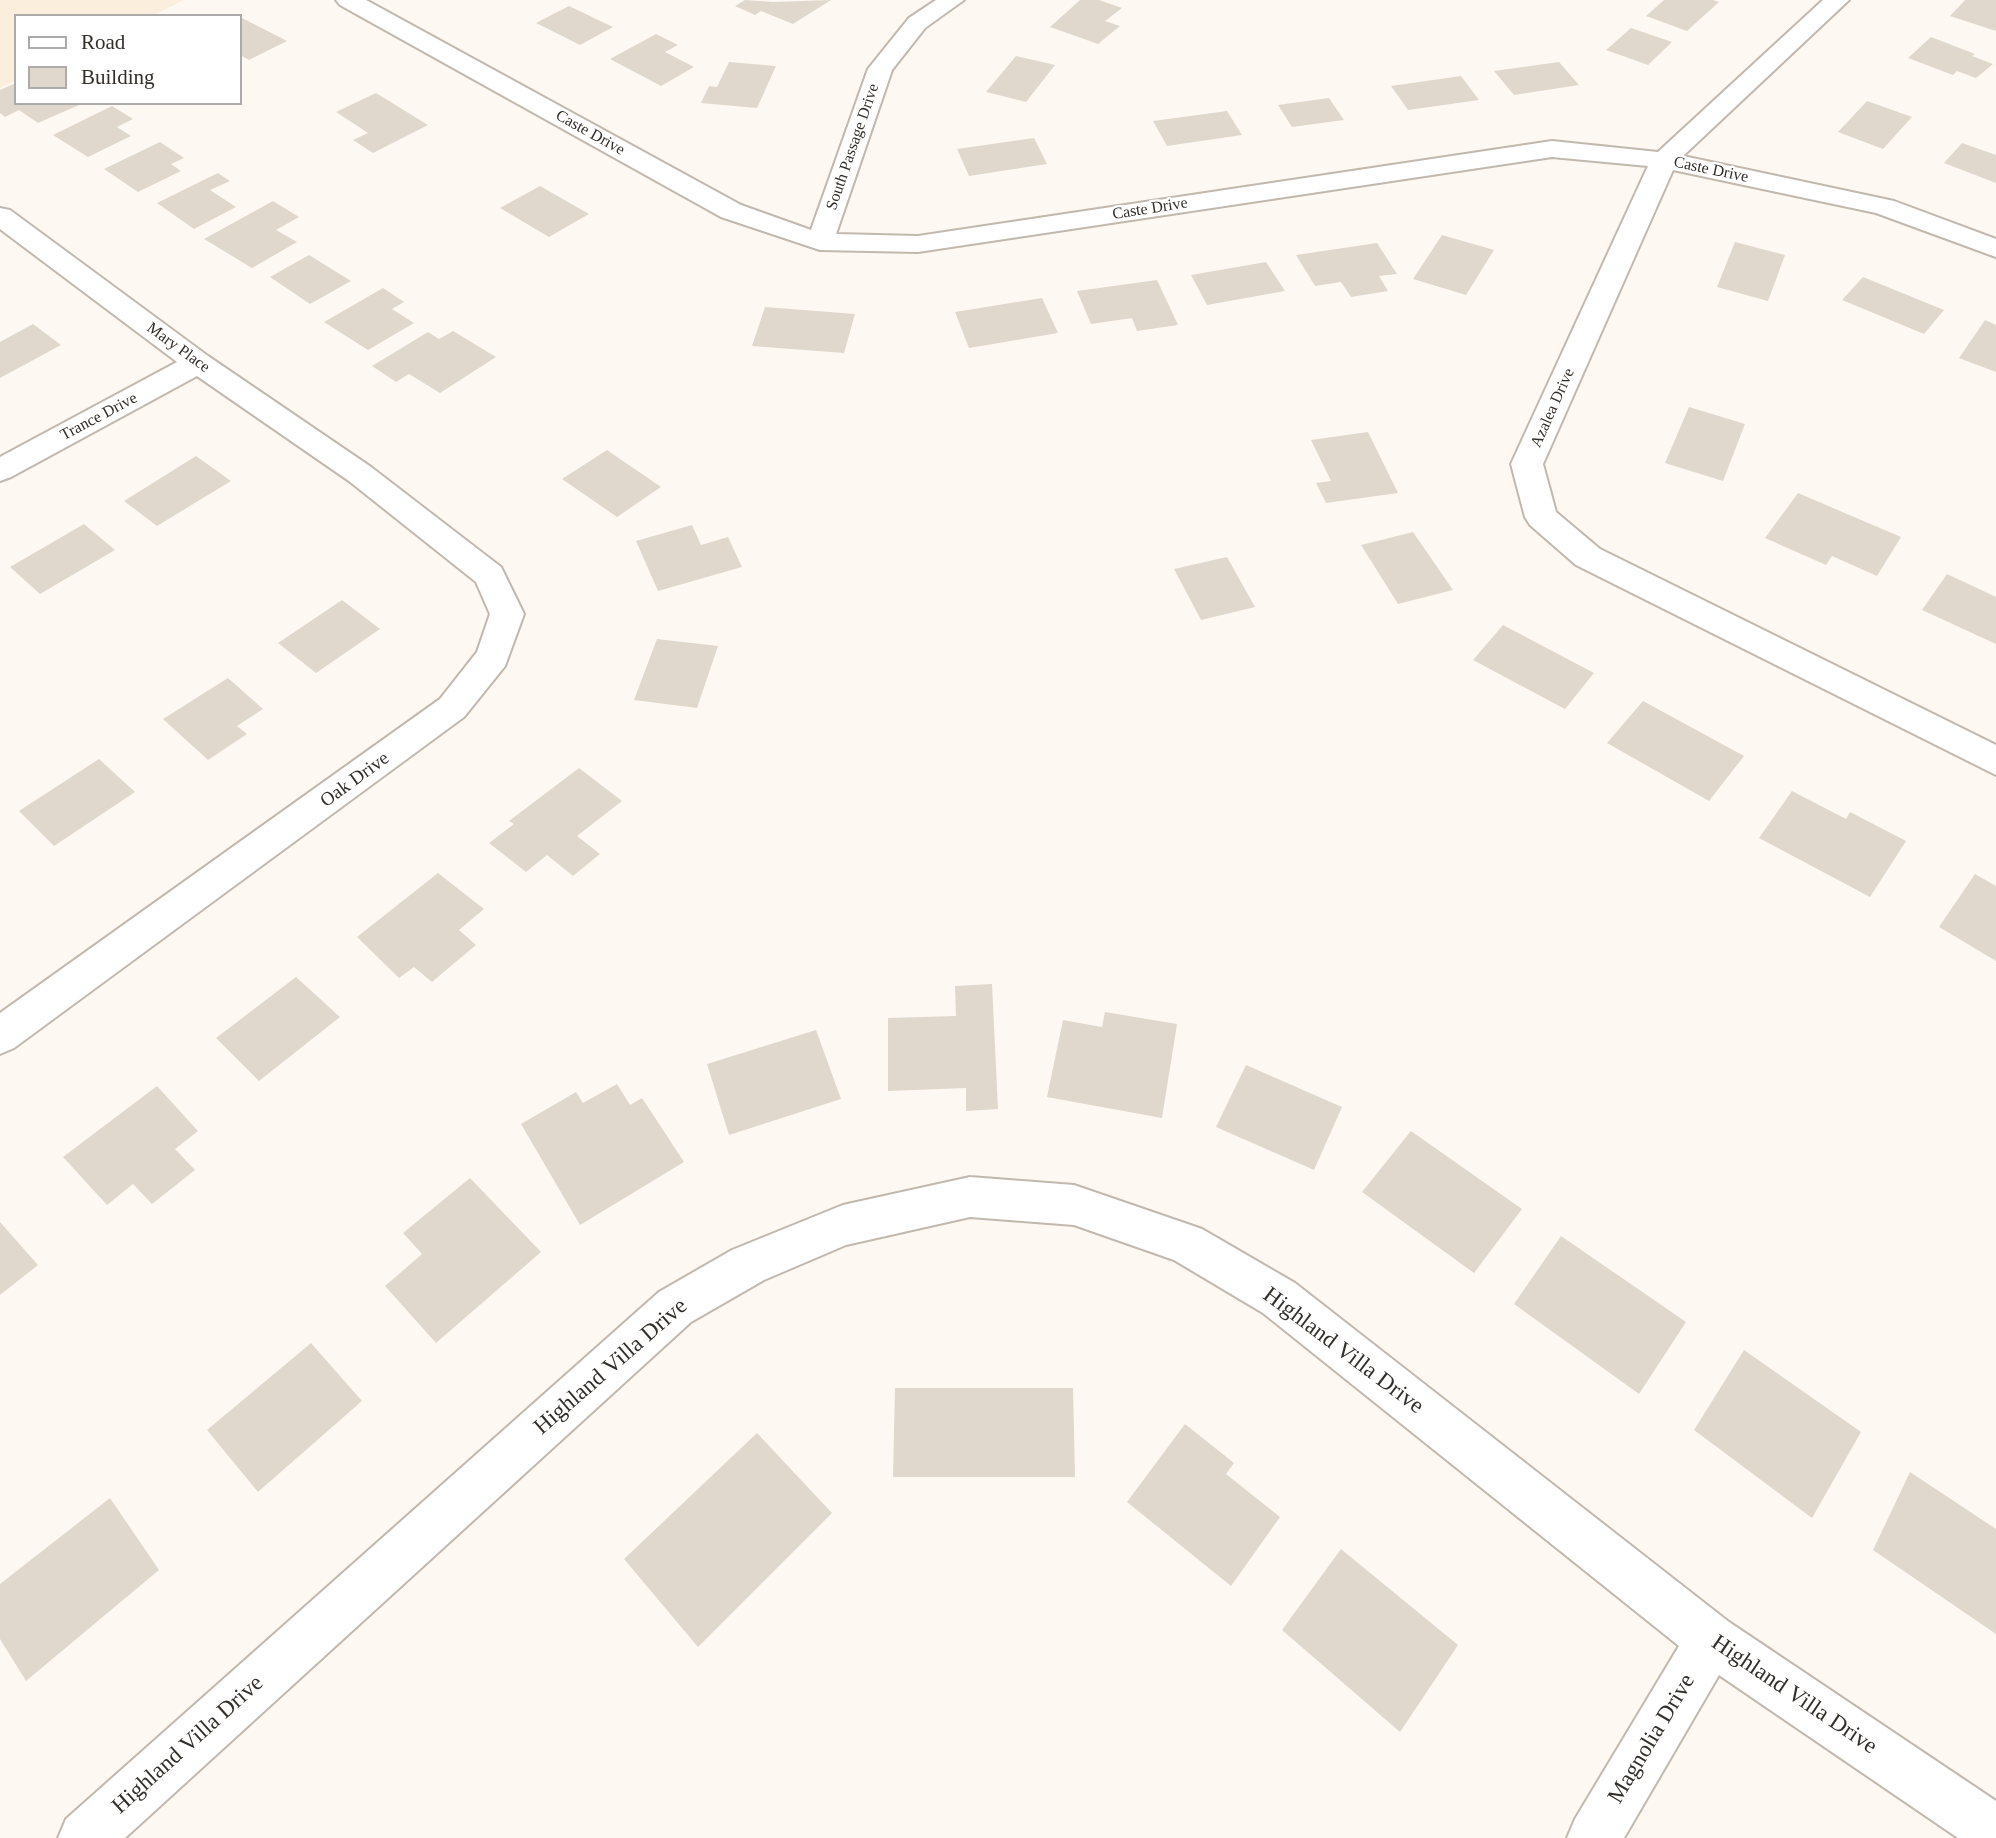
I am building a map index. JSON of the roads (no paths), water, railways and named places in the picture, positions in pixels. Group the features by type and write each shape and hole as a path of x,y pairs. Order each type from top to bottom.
{"street":[{"name":"Caste Drive","path":"348,0 731,211 820,242 918,244 1552,149 1664,160 1884,207 1996,249"},
{"name":"South Passage Drive","path":"820,242 880,69 917,23 952,0"},
{"name":"Azalea Drive","path":"1837,0 1664,160 1527,464 1541,517 1588,557 1996,761"},
{"name":"Mary Place","path":"0,216 198,363 360,474"},
{"name":"Trance Drive","path":"0,470 198,363"},
{"name":"Oak Drive","path":"0,1036 452,708 493,657 507,614 489,575 360,474"},
{"name":"Highland Villa Drive","path":"85,1838 676,1307 748,1265 843,1225 970,1197 1074,1205 1186,1244 1279,1298 1711,1640 1996,1832"},
{"name":"Magnolia Drive","path":"1594,1838 1711,1640"}]}
